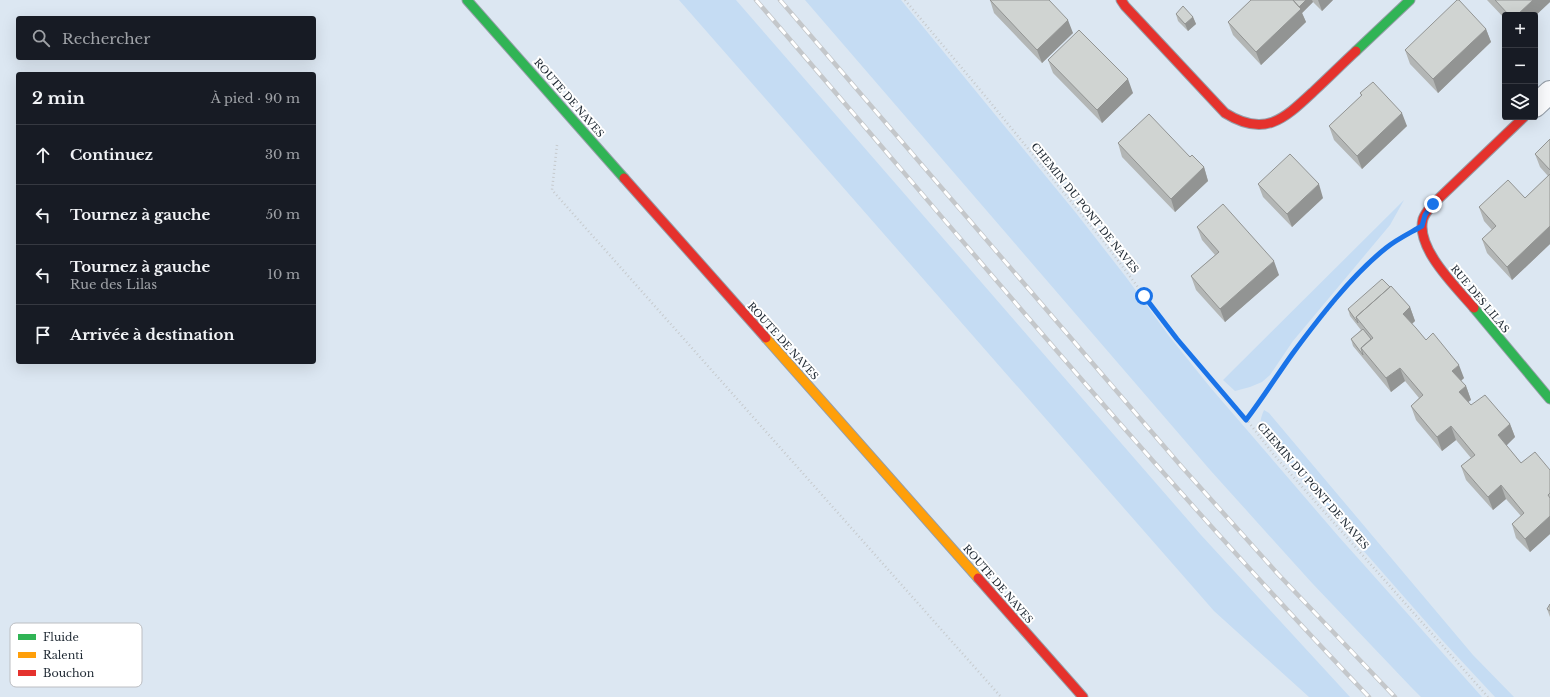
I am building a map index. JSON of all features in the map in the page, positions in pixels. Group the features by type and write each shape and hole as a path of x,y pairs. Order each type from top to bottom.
{"main road":[{"name":"ROUTE DE NAVES","path":"467,0 1083,697"},
{"path":"1121,0 1225,113 1237,121 1249,125 1277,122 1290,114 1410,0"},
{"path":"1422,226 1425,215 1433,204 1521,120"},
{"name":"RUE DES LILAS","path":"1422,226 1424,239 1429,251 1438,265 1550,399"}],"street":[{"path":"1538,103 1550,92"}],"path":[{"name":"CHEMIN DU PONT DE NAVES","path":"904,0 986,97 1104,242 1177,339 1285,467 1488,697"},
{"path":"562,107 552,190 1001,697"},
{"path":"1246,420 1263,399 1293,352 1354,278 1387,247 1422,226"}],"shaded area":[{"path":"679,0 736,0 1201,535 1350,697 1309,697 1214,611"},
{"path":"805,0 901,0 1076,213 1126,277 1169,336 1210,387 1339,537 1482,697 1421,697 1411,687 1312,583 1211,471"},
{"path":"1404,200 1390,225 1293,341 1270,375 1262,382 1235,391 1223,380"},
{"path":"1264,410 1269,413 1473,655 1514,697 1495,697 1442,640 1263,436 1260,422"}],"building":[{"path":"990,0 1049,0 1068,20 1037,50"},
{"path":"1251,0 1293,0 1301,9 1256,52 1228,22"},
{"path":"1293,0 1306,0 1299,7"},
{"path":"1457,0 1459,0 1486,29 1433,79 1405,50"},
{"path":"1495,0 1533,0 1520,12 1506,12"},
{"path":"1183,6 1193,17 1185,24 1176,14"},
{"path":"1079,30 1128,79 1097,110 1048,60"},
{"path":"1373,82 1402,113 1357,156 1329,126 1362,95 1360,93"},
{"path":"1149,114 1190,157 1192,155 1204,167 1171,199 1118,143"},
{"path":"1550,139 1550,170 1535,154"},
{"path":"1290,154 1319,184 1287,214 1258,184"},
{"path":"1550,174 1550,226 1507,267 1482,239 1496,226 1479,207 1508,180 1525,198"},
{"path":"1223,204 1274,261 1220,309 1191,276 1219,252 1197,227"},
{"path":"1382,279 1390,287 1356,317 1358,323 1348,309"},
{"path":"1391,286 1410,307 1403,314 1426,340 1433,333 1459,365 1452,371 1466,386 1459,392 1471,405 1485,395 1510,424 1498,435 1521,463 1535,452 1550,470 1550,493 1548,495 1550,498 1550,516 1525,539 1512,524 1524,513 1501,485 1488,497 1461,466 1475,455 1451,426 1437,437 1411,406 1423,395 1400,368 1386,378 1361,348 1373,338 1356,317"},
{"path":"1363,329 1371,339 1361,348 1363,355 1351,339"},
{"path":"1550,604 1550,611 1547,609"}],"railway":[{"path":"756,0 1134,440 1211,526 1369,697"},
{"path":"780,0 1181,466 1277,573 1395,697"}],"traffic: fast":[{"path":"467,0 624,178"},
{"path":"1356,51 1410,0"},
{"path":"1474,308 1550,399"}],"traffic: slow":[{"path":"766,338 978,578"}],"traffic: jam":[{"path":"1121,0 1225,113 1239,120 1252,124 1273,122 1293,110 1356,51"},
{"path":"1474,308 1448,279 1431,255 1425,242 1422,230 1423,219 1433,204 1521,120"},
{"path":"624,178 766,338"},
{"path":"978,578 1083,697"}],"route":[{"path":"1144,296 1177,339 1246,420 1263,399 1293,352 1339,295 1354,278 1387,247 1422,226 1425,215 1433,204"}]}
